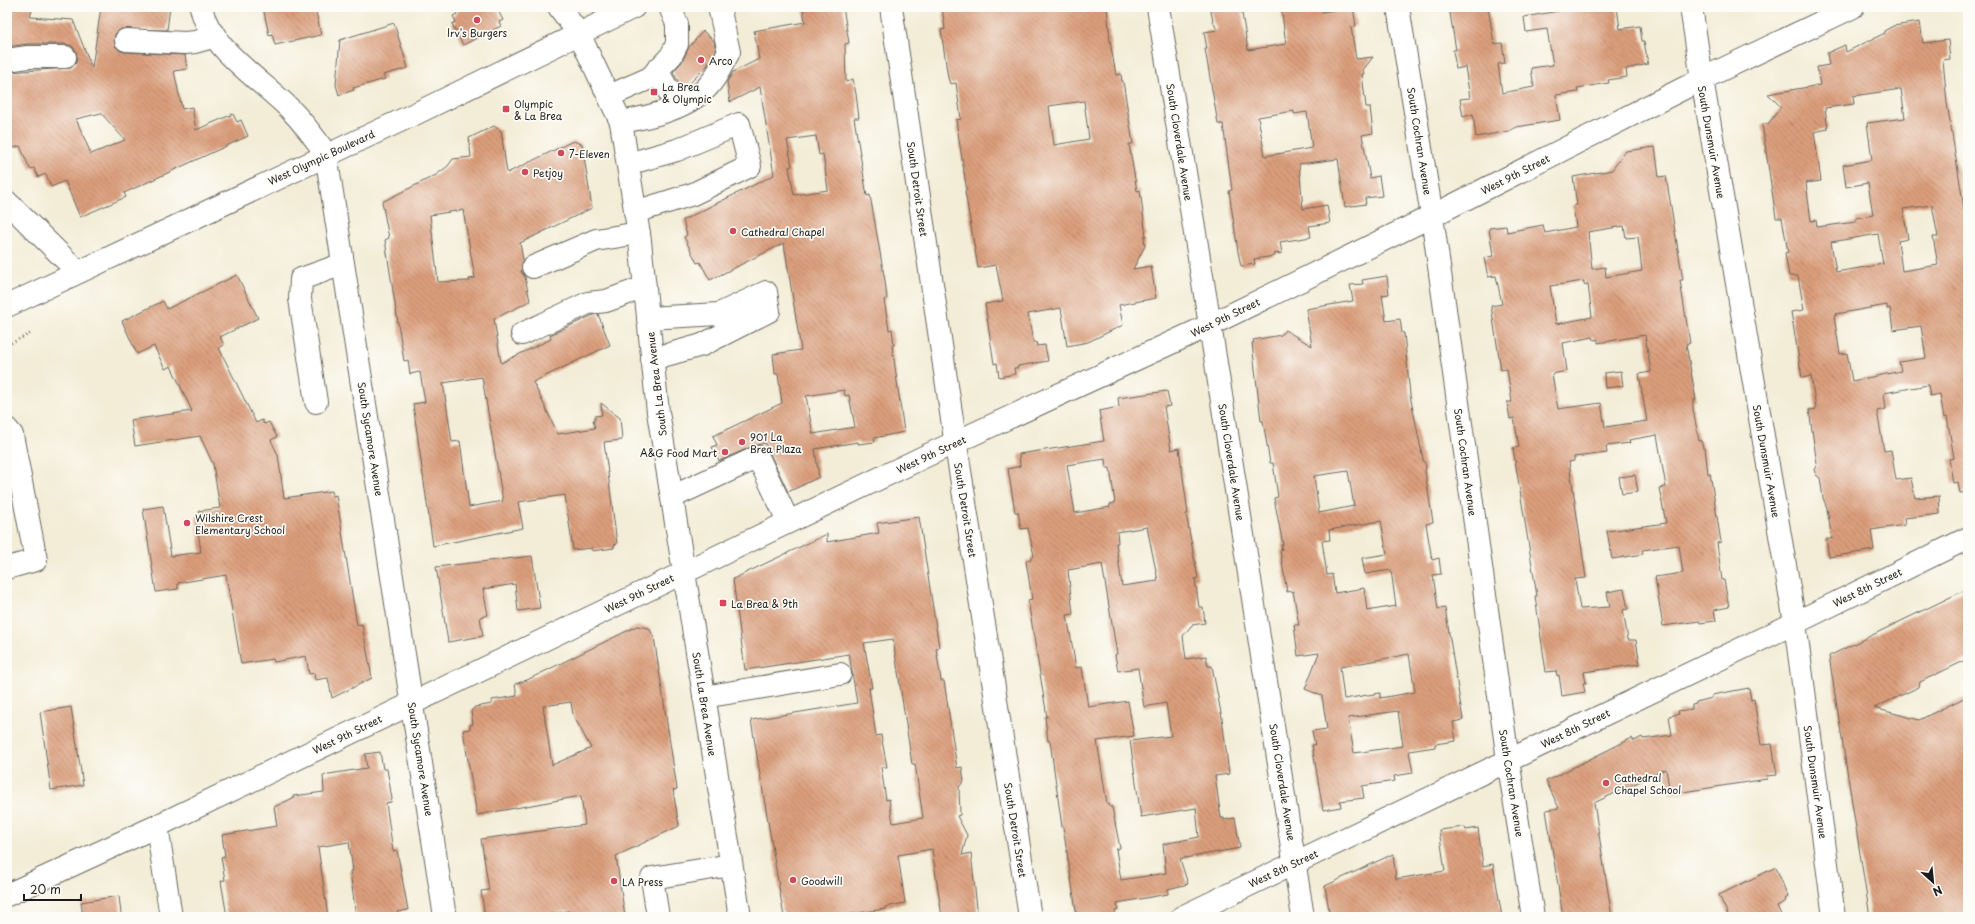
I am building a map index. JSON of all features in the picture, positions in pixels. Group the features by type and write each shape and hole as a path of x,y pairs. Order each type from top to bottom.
{"street":[{"name":"South Sycamore Avenue","path":"201,7 203,16 224,48 253,77 289,107 309,130 326,154 445,917"},
{"name":"South La Brea Avenue","path":"559,7 579,34 621,122 639,233 658,412 740,917"},
{"name":"West Olympic Boulevard","path":"7,306 326,154 420,111 634,7"},
{"path":"609,96 650,78 671,56 677,44 677,24 670,7"},
{"path":"621,122 638,119 677,106 691,100 710,85 729,52 719,7"},
{"name":"South Detroit Street","path":"891,7 955,442 1030,917"},
{"name":"South Cloverdale Avenue","path":"1158,7 1210,325 1303,917"},
{"name":"South Cochran Avenue","path":"1398,7 1432,216 1508,760 1533,917"},
{"name":"South Dunsmuir Avenue","path":"1691,7 1795,623 1834,917"},
{"name":"West 9th Street","path":"7,895 157,826 955,442 1210,325 1432,216 1702,79 1853,7"},
{"path":"126,40 185,43 196,42 216,36"},
{"path":"7,60 28,56 65,57"},
{"path":"657,70 677,106"},
{"path":"628,164 677,150 739,124 750,166 693,194 635,212"},
{"path":"7,202 78,272"},
{"path":"533,267 596,240 639,233"},
{"path":"316,402 300,299 301,279 343,264"},
{"path":"522,334 588,303 606,301 645,287"},
{"path":"648,318 725,323 702,345 652,359"},
{"path":"7,429 12,435 36,560 7,568"},
{"path":"672,497 758,457 788,522"},
{"name":"West 8th Street","path":"1182,917 1795,623 1968,538"},
{"path":"704,697 840,674"},
{"path":"157,826 171,917"},
{"path":"658,917 652,878 731,865"}],"path":[{"path":"11,343 32,333"}],"building":[{"path":"7,7 33,7 30,17 73,20 92,68 101,7 170,7 167,30 121,29 115,34 115,46 120,51 125,52 185,55 187,69 174,71 182,109 192,107 196,130 233,114 237,122 241,120 248,136 124,193 126,197 80,217 65,181 51,187 46,174 38,177 34,168 30,169 20,146 7,150 7,72 71,68 76,63 76,51 72,46 65,44 28,44 7,47","holes":["101,113 125,140 91,154 76,119"]},
{"path":"263,7 315,7 321,35 275,45 272,34 269,35"},
{"path":"466,7 496,7 503,20 499,22 501,26 463,45 452,24 456,22 453,16 457,14 456,12"},
{"path":"803,7 843,7 849,43 845,44 846,82 853,79 856,94 859,118 854,118 867,196 870,195 885,281 887,299 884,300 889,330 892,329 894,345 892,345 904,432 874,438 875,442 858,444 858,442 815,449 819,477 788,492 765,443 753,446 719,461 712,447 717,445 713,436 782,403 778,374 775,374 773,354 801,350 784,243 710,280 700,262 697,263 684,237 687,235 683,220 774,175 760,87 730,102 727,82 733,72 759,59 754,31 805,22","holes":["816,136 819,155 823,154 828,190 794,195 789,167 792,166 787,140","844,390 845,396 849,395 855,427 813,434 806,396"]},
{"path":"942,7 1107,7 1110,41 1116,75 1121,74 1123,81 1133,144 1129,144 1137,191 1140,190 1146,236 1144,236 1145,246 1133,269 1151,266 1156,298 1119,305 1123,325 1088,342 1067,346 1061,308 1028,314 1033,342 1036,342 1037,346 1045,345 1048,361 1018,366 1018,368 1014,368 1015,374 999,377 997,363 994,364 985,304 1003,301 996,265 978,268 965,191 966,185 956,120 961,119 956,83 950,84 948,78 941,30 945,29","holes":["1084,101 1089,139 1054,145 1049,106"]},
{"path":"1210,7 1241,7 1248,50 1286,44 1281,7 1301,7 1302,11 1321,8 1322,12 1353,7 1356,26 1351,27 1356,59 1373,57 1363,70 1364,74 1362,74 1366,107 1370,107 1373,133 1362,135 1370,178 1379,176 1382,196 1365,198 1366,204 1345,207 1338,159 1299,164 1303,209 1327,205 1330,223 1309,226 1311,237 1280,242 1282,253 1274,254 1275,256 1254,259 1255,264 1241,266 1238,252 1229,191 1232,190 1223,124 1218,124 1205,49 1207,49 1204,32 1217,30 1213,21","holes":["1294,111 1294,114 1307,112 1312,148 1265,156 1258,117"]},
{"path":"1449,7 1488,7 1494,44 1502,43 1505,63 1498,64 1502,93 1534,87 1531,68 1553,65 1547,29 1526,32 1524,17 1582,7 1617,7 1620,29 1640,26 1648,64 1626,69 1627,77 1608,80 1609,83 1577,88 1578,92 1556,95 1560,120 1516,127 1509,131 1476,137 1473,114 1463,117 1460,99 1470,98 1465,67 1456,69 1453,50 1456,50"},
{"path":"1920,22 1923,43 1948,40 1950,59 1943,60 1947,103 1968,233 1968,492 1960,493 1958,482 1953,483 1949,459 1954,458 1947,417 1944,418 1940,394 1930,396 1928,385 1884,393 1886,409 1877,411 1884,451 1891,450 1896,480 1911,478 1915,498 1939,496 1940,514 1904,518 1905,525 1871,530 1874,550 1829,557 1826,539 1832,539 1827,508 1823,498 1820,478 1816,475 1814,470 1817,464 1809,410 1816,409 1811,376 1802,378 1791,312 1804,310 1798,276 1789,276 1785,253 1788,252 1782,218 1776,218 1762,124 1768,124 1781,107 1768,94 1820,85 1817,67 1829,65 1827,53 1845,45 1846,52 1885,33 1884,31 1893,26","holes":["1901,89 1905,118 1867,123 1872,160 1843,165 1846,187 1868,183 1873,215 1856,218 1856,222 1817,227 1816,220 1811,221 1806,183 1821,181 1814,132 1828,129 1825,108 1854,104 1853,96","1932,205 1938,237 1933,237 1938,265 1902,271 1898,241 1908,239 1903,209","1878,234 1883,264 1836,272 1831,242","1887,305 1887,309 1890,308 1893,330 1921,326 1926,358 1899,362 1901,371 1852,381 1847,353 1840,354 1834,316 1837,315 1836,314"]},
{"path":"394,23 408,68 383,75 385,79 353,88 354,90 339,95 336,85 340,40"},
{"path":"703,31 714,41 716,50 707,66 683,90 673,72 682,62 689,47"},
{"path":"494,126 501,131 507,173 573,141 582,144 592,208 520,243 523,260 521,272 525,277 530,301 494,319 501,363 551,339 550,335 598,314 610,345 533,382 558,434 595,428 593,420 595,420 595,416 602,415 601,403 620,418 622,440 604,442 617,544 614,545 614,548 592,551 592,548 573,550 565,495 518,502 523,528 433,546 413,404 425,402 420,372 410,374 408,360 404,361 385,240 389,238 382,202 436,175 448,166 453,159 471,157 469,138","holes":["463,210 475,278 469,279 470,281 438,282 430,215","482,377 503,501 469,507 460,441 452,442 443,383"]},
{"path":"1655,147 1659,177 1666,176 1683,280 1680,280 1690,343 1686,344 1696,400 1693,400 1693,409 1699,441 1701,440 1703,448 1705,448 1708,474 1710,473 1721,542 1717,543 1722,580 1724,580 1729,607 1714,610 1716,621 1700,623 1699,621 1663,626 1655,577 1683,573 1679,545 1642,550 1643,554 1612,559 1607,531 1666,523 1659,488 1666,487 1657,435 1629,440 1630,443 1606,446 1607,453 1574,457 1574,461 1569,462 1586,578 1575,579 1580,609 1610,607 1607,592 1624,589 1628,609 1623,610 1628,640 1636,640 1640,664 1584,672 1586,683 1583,683 1585,692 1562,696 1559,675 1557,676 1556,671 1546,672 1535,596 1537,596 1513,448 1519,447 1514,418 1510,419 1507,402 1512,402 1507,369 1501,370 1491,306 1502,304 1496,276 1488,277 1484,258 1493,256 1489,228 1506,226 1507,232 1543,225 1545,233 1576,227 1573,206 1577,205 1573,177 1612,170 1626,151","holes":["1624,226 1626,238 1638,237 1642,271 1606,277 1605,267 1592,269 1588,232","1584,281 1584,285 1588,284 1592,317 1556,324 1550,286","1645,335 1651,372 1639,374 1647,421 1605,427 1601,403 1558,409 1552,374 1567,371 1563,343 1593,337 1594,340 1598,339 1598,343"]},
{"path":"237,275 258,318 220,337 224,345 219,348 256,423 262,420 264,424 269,422 277,437 271,440 278,455 284,498 332,491 333,496 336,495 357,625 362,624 372,678 332,698 328,678 315,680 314,673 309,674 306,656 274,662 273,659 241,664 226,575 178,583 178,589 156,592 143,509 163,506 171,556 201,552 196,517 200,516 199,511 220,508 213,464 200,436 135,446 131,420 192,411 171,366 165,369 154,346 137,354 122,321 163,301 167,309"},
{"path":"1387,276 1389,294 1382,295 1386,321 1400,319 1402,333 1404,333 1410,395 1423,459 1426,466 1425,472 1433,522 1426,524 1432,560 1439,558 1441,574 1433,575 1438,609 1445,608 1463,720 1453,722 1456,741 1435,744 1435,747 1409,751 1413,773 1394,776 1395,781 1362,786 1364,798 1340,801 1341,807 1323,810 1312,745 1315,745 1312,731 1327,729 1322,696 1305,689 1319,653 1298,656 1294,625 1299,625 1293,591 1287,592 1280,550 1282,550 1281,545 1283,545 1274,498 1278,497 1273,463 1270,463 1263,421 1261,421 1252,343 1254,343 1253,340 1281,335 1285,330 1312,346 1306,309 1353,301 1350,285 1363,284 1362,280","holes":["1348,471 1354,506 1319,513 1314,476","1381,521 1387,554 1362,558 1365,574 1391,570 1396,606 1367,611 1364,588 1335,593 1332,574 1327,575 1322,541 1330,540 1329,530","1409,654 1415,692 1380,698 1380,693 1344,699 1340,667","1398,711 1403,746 1354,753 1348,718"]},
{"path":"1621,371 1623,386 1605,388 1604,373"},
{"path":"1167,391 1170,406 1164,407 1171,450 1179,448 1188,514 1186,514 1198,578 1195,579 1199,607 1203,607 1205,623 1192,625 1183,636 1186,659 1206,656 1208,666 1212,666 1222,718 1229,774 1215,776 1221,818 1224,818 1224,820 1235,818 1240,848 1180,859 1188,884 1168,889 1168,894 1117,903 1118,910 1115,911 1116,917 1077,917 1050,741 1048,741 1045,717 1047,717 1028,600 1032,599 1026,561 1031,560 1031,557 1034,556 1028,528 1021,529 1018,512 1015,512 1008,469 1020,466 1019,454 1104,441 1099,411 1119,407 1118,398","holes":["1105,459 1106,468 1110,468 1115,503 1110,504 1110,507 1075,513 1067,465","1147,527 1158,581 1122,586 1116,543 1118,543 1117,532","1102,564 1117,654 1115,655 1118,671 1138,668 1144,707 1166,703 1171,736 1130,741 1141,817 1196,808 1199,837 1163,844 1166,873 1121,880 1116,849 1120,848 1112,807 1107,804 1097,741 1134,736 1128,701 1088,707 1082,667 1076,668 1067,615 1073,614 1068,570"]},
{"path":"1635,475 1638,492 1622,494 1619,477"},
{"path":"919,517 939,647 936,648 941,681 944,681 957,768 962,767 964,781 959,787 960,815 957,816 967,835 962,855 971,853 978,917 942,917 932,849 898,855 905,903 885,907 885,909 831,917 784,917 751,720 857,703 849,654 745,670 733,579 827,534 827,542 879,533 877,523","holes":["893,639 912,764 915,764 923,818 893,823 889,799 886,800 881,767 887,767 881,735 876,736 869,688 872,688 864,643"]},
{"path":"532,556 540,608 518,611 515,584 483,589 488,615 480,617 483,636 448,642 436,567"},
{"path":"1963,591 1964,593 1968,591 1968,659 1920,682 1919,687 1874,708 1919,720 1968,696 1968,917 1870,917 1829,656"},
{"path":"637,626 649,628 654,637 677,789 673,790 679,826 616,856 625,917 570,917 569,911 533,917 485,917 481,891 489,890 481,839 585,825 581,796 477,815 463,730 470,729 470,725 473,724 471,711 475,707 492,704 492,700 517,696 515,684 527,680","holes":["571,702 573,715 591,748 552,765 543,706"]},
{"path":"1749,688 1751,700 1754,699 1761,745 1772,744 1777,775 1766,776 1767,779 1670,794 1666,769 1594,803 1612,917 1563,917 1546,810 1559,808 1546,781 1632,738 1634,741 1642,737 1643,739 1672,735 1669,716 1679,714 1678,711 1692,709 1692,705 1696,704 1696,702 1712,698 1712,695"},
{"path":"71,707 83,785 51,790 40,712"},
{"path":"380,752 383,769 387,769 392,799 391,802 386,803 393,851 397,850 408,910 397,912 398,917 356,917 350,871 353,871 349,842 318,847 328,917 227,917 221,881 225,880 221,857 225,856 222,835 277,826 274,807 293,798 293,796 324,792 323,775 367,768 365,754"},
{"path":"1465,827 1466,830 1478,828 1483,866 1493,864 1502,917 1330,917 1325,886 1393,854 1396,879 1445,871 1439,830"},
{"path":"1776,867 1788,897 1785,899 1786,901 1777,906 1782,917 1729,917 1719,895"},
{"path":"119,896 121,914 119,917 83,917 81,902"}],"place":[{"name":"Irv's Burgers","path":"477,20"},
{"name":"Arco","path":"701,60"},
{"name":"La Brea & Olympic","path":"654,92"},
{"name":"Olympic & La Brea","path":"506,109"},
{"name":"7-Eleven","path":"561,153"},
{"name":"Petjoy","path":"525,172"},
{"name":"Cathedral Chapel","path":"733,231"},
{"name":"901 La Brea Plaza","path":"742,442"},
{"name":"A&G Food Mart","path":"725,452"},
{"name":"Wilshire Crest Elementary School","path":"187,523"},
{"name":"La Brea & 9th","path":"723,603"},
{"name":"Cathedral Chapel School","path":"1606,783"},
{"name":"Goodwill","path":"793,880"},
{"name":"LA Press","path":"614,881"}]}
